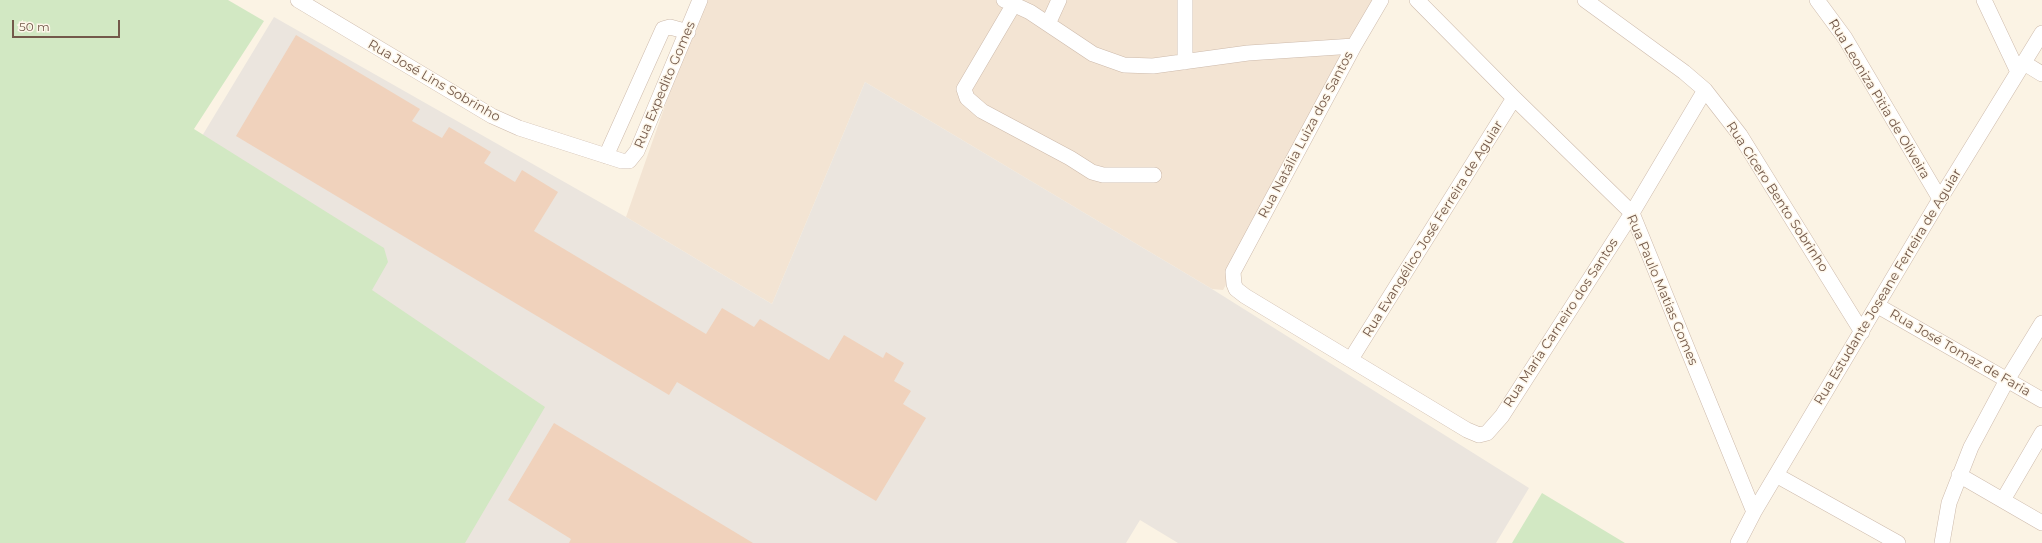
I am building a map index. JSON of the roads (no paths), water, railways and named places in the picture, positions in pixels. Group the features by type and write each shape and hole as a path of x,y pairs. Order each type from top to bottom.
{"street":[{"name":"Rua Expedito Gomes","path":"622,161 629,160 637,151 688,32 700,0"},
{"path":"1048,24 1058,0"},
{"path":"1185,0 1185,62"},
{"name":"Rua Natália Luiza dos Santos","path":"1351,360 1245,296 1234,284 1233,272 1354,46 1381,0"},
{"name":"Rua Paulo Matias Gomes","path":"1417,0 1514,98 1632,212 1754,512"},
{"name":"Rua Cícero Bento Sobrinho","path":"1585,0 1684,72 1705,90 1740,135 1862,332"},
{"name":"Rua Leoniza Pitia de Oliveira","path":"1817,0 1845,38 1940,200"},
{"path":"1984,0 2021,68 2042,74"},
{"name":"Rua José Lins Sobrinho","path":"301,1 492,116 519,128 622,161"},
{"path":"1154,175 1103,175 1092,172 1070,158 982,111 966,98 964,89 1009,2 1048,24 1093,54 1124,65 1153,66 1248,53 1354,46"},
{"path":"606,156 663,29 670,27 688,32"},
{"name":"Rua Estudante Joseane Ferreira de Aguiar","path":"1738,543 1776,475 1940,200 2042,33"},
{"name":"Rua Maria Carneiro dos Santos","path":"1351,360 1467,430 1478,435 1486,433 1502,416 1632,212 1705,90"},
{"name":"Rua Evangélico José Ferreira de Aguiar","path":"1351,360 1514,98"},
{"name":"Rua José Tomaz de Faria","path":"1878,306 2042,400"},
{"path":"1942,543 1949,503 1971,447 2007,380 2042,323"},
{"path":"2003,500 2042,433"},
{"path":"1776,475 1898,543"},
{"path":"1959,475 2042,523"}]}
